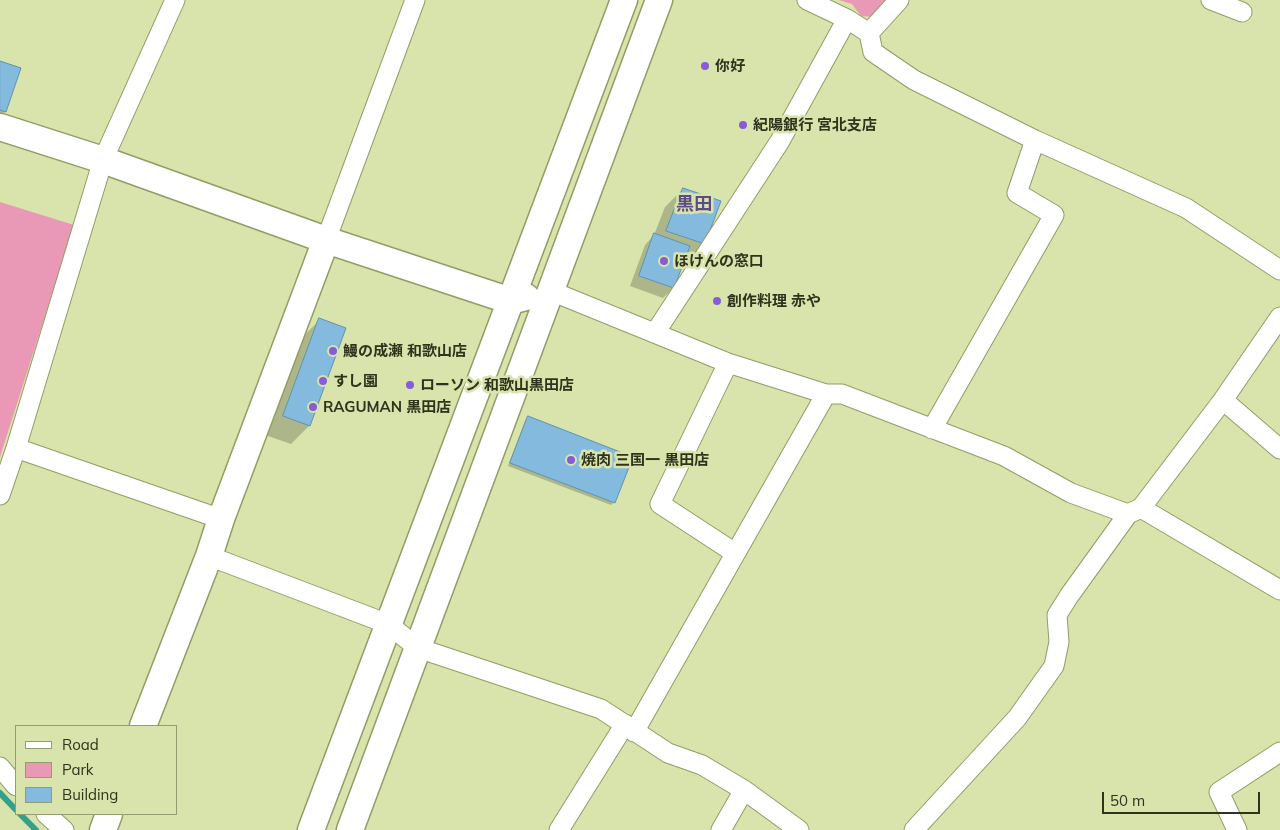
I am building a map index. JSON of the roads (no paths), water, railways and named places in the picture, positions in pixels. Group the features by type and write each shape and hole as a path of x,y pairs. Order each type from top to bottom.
{"street":[{"path":"0,496 103,160 175,0"},
{"path":"143,725 209,556 220,520 415,0"},
{"path":"310,830 624,0"},
{"path":"350,830 660,0"},
{"path":"869,33 899,0"},
{"path":"1211,0 1242,12"},
{"path":"814,1 869,33 872,52 914,80 1035,140 1186,208 1278,263"},
{"path":"655,333 780,141 847,19"},
{"path":"0,127 103,160 326,240 511,301 551,291 728,363 826,394 842,394 1004,456 1071,493 1134,511 1280,590"},
{"path":"932,429 1054,215 1017,193 1035,140"},
{"path":"914,830 1017,718 1054,666 1059,642 1057,615 1069,596 1223,400 1280,317"},
{"path":"728,363 660,504 735,553"},
{"path":"558,830 630,728 735,553 826,394"},
{"path":"1223,400 1280,449"},
{"path":"16,448 220,520"},
{"path":"209,556 388,624 418,648 601,708 668,753 702,765 744,790 798,830"},
{"path":"1237,830 1219,792 1280,752"},
{"path":"0,767 15,785"},
{"path":"721,830 744,790"},
{"path":"47,815 64,830"},
{"path":"103,830 109,815"}],"waterway":[{"path":"0,793 15,809"},
{"path":"21,815 36,830"}],"place":[{"name":"你好","path":"705,66"},
{"name":"紀陽銀行 宮北支店","path":"743,125"},
{"name":"ほけんの窓口","path":"664,261"},
{"name":"創作料理 赤や","path":"717,301"},
{"name":"鰻の成瀬 和歌山店","path":"333,351"},
{"name":"すし園","path":"323,381"},
{"name":"ローソン 和歌山黒田店","path":"410,385"},
{"name":"RAGUMAN 黒田店","path":"313,407"},
{"name":"焼肉 三国一 黒田店","path":"571,460"}],"district":[{"name":"黒田","path":"694,205"}]}
